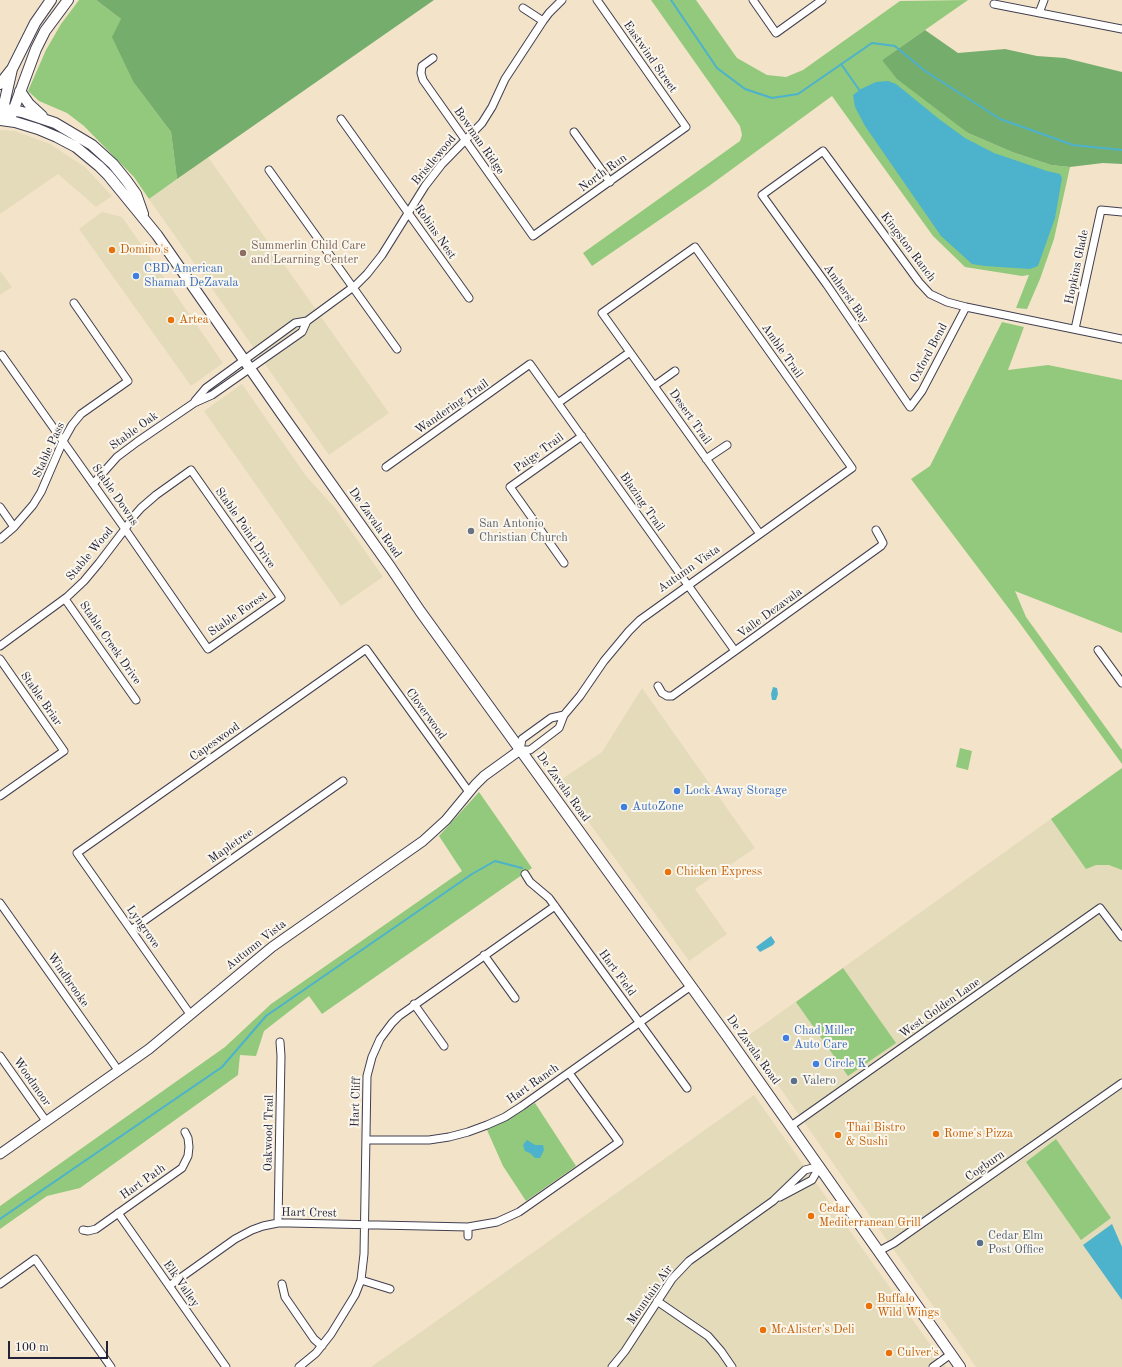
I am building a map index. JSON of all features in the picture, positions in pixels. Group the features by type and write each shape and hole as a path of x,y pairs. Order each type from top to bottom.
{"main road":[{"path":"0,84 12,69 35,23 51,0"},
{"path":"4,121 14,110 28,68 45,31 68,0"},
{"path":"4,121 2,108 12,69"},
{"path":"20,91 29,104 46,120"},
{"name":"De Zavala Road","path":"2,108 55,122 92,145 120,172 136,194 146,221"},
{"name":"De Zavala Road","path":"4,121 27,125 50,134 76,147 108,175 146,221 420,611 820,1166 960,1367"}],"street":[{"name":"Bristlewood","path":"244,360 295,323 307,321 353,287 375,265 425,186 442,164 476,130 488,115 505,80 543,21 562,0"},
{"name":"Eastwind Street","path":"597,0 686,127"},
{"path":"753,0 776,33 822,0"},
{"path":"1039,13 1044,0"},
{"path":"994,4 1122,29"},
{"path":"523,8 543,21"},
{"name":"Bowman Ridge","path":"433,58 422,66 421,73 423,80 533,236"},
{"name":"Robins Nest","path":"341,119 469,298"},
{"name":"North Run","path":"533,236 686,127"},
{"path":"574,132 610,182"},
{"name":"Amherst Bay","path":"823,151 762,195 827,285 910,407"},
{"name":"Kingston Ranch","path":"823,151 919,282 930,294 946,302 966,307 1122,338"},
{"path":"269,170 397,349"},
{"name":"Hopkins Glade","path":"1075,329 1100,210 1122,212"},
{"name":"Desert Trail","path":"695,247 602,313 760,534"},
{"name":"Amble Trail","path":"695,247 852,468"},
{"name":"Stable Pass","path":"0,539 14,527 29,510 41,492 62,441 72,425 81,414 128,381 74,303"},
{"name":"Oxford Bend","path":"910,407 922,391 966,307"},
{"name":"Bristlewood","path":"250,369 302,332 307,321"},
{"path":"558,403 630,352"},
{"name":"Stable Downs","path":"2,355 208,649"},
{"name":"Stable Oak","path":"194,403 206,388 244,360"},
{"name":"Blazing Trail","path":"530,364 735,651"},
{"name":"Wandering Trail","path":"386,467 530,364"},
{"name":"Stable Oak","path":"93,484 117,457 137,442 194,403 212,395 250,369"},
{"path":"654,386 675,371"},
{"name":"Paige Trail","path":"564,563 510,487 582,436"},
{"path":"706,460 727,445"},
{"name":"Autumn Vista","path":"0,1154 149,1049 272,947 435,831 469,792 489,772 520,750 530,750 559,728 564,716 604,661 629,630 652,611 852,468"},
{"name":"Stable Wood","path":"0,646 65,599 84,581 134,516 148,501 191,470"},
{"name":"Stable Point Drive","path":"191,470 280,598"},
{"path":"0,507 14,527"},
{"name":"Valle Dezavala","path":"658,686 662,693 667,696 672,696 735,651 881,546 883,543 876,530"},
{"name":"Stable Forest","path":"208,649 280,598"},
{"name":"Stable Creek Drive","path":"65,599 136,700"},
{"name":"Cloverwood","path":"366,649 469,792"},
{"name":"Capeswood","path":"77,852 366,649"},
{"path":"1098,650 1122,683"},
{"name":"Stable Briar","path":"0,659 64,751 0,796"},
{"name":"Autumn Vista","path":"520,750 522,739 551,718 564,716"},
{"name":"Mapletree","path":"131,930 343,781"},
{"name":"Lyngrove","path":"77,852 190,1014"},
{"name":"Hart Field","path":"525,874 530,882 544,893 555,906 687,1088"},
{"name":"Windbrooke","path":"0,903 118,1070"},
{"name":"Hart Cliff","path":"299,1367 310,1359 322,1346 348,1308 361,1280 363,1270 365,1225 366,1086 368,1071 375,1048 386,1030 399,1016 414,1004 555,906"},
{"name":"West Golden Lane","path":"791,1126 1100,908 1122,937"},
{"path":"484,955 515,998"},
{"name":"Hart Ranch","path":"366,1140 429,1140 449,1137 468,1132 505,1117 691,986"},
{"path":"414,1004 444,1046"},
{"name":"Oakwood Trail","path":"278,1223 280,1042"},
{"name":"Woodmoor","path":"0,1056 46,1121"},
{"name":"Hart Crest","path":"169,1286 235,1239 252,1230 278,1223 468,1227 497,1222 519,1212 619,1142 569,1073"},
{"name":"Cogburn","path":"879,1251 894,1243 1122,1083"},
{"name":"Hart Path","path":"83,1230 96,1229 182,1168 188,1156 189,1147 188,1138 184,1132"},
{"name":"Mountain Air","path":"773,1201 805,1170 820,1166"},
{"name":"Mountain Air","path":"612,1367 625,1351 672,1279 688,1261 773,1201 812,1180 820,1166"},
{"name":"Elk Valley","path":"118,1213 226,1367"},
{"path":"468,1227 468,1236"},
{"path":"0,1284 35,1259 111,1367"},
{"path":"361,1280 390,1289"},
{"path":"282,1284 285,1297 314,1339 322,1346"},
{"path":"657,1301 708,1336 715,1343 732,1367"},
{"path":"933,1367 951,1354"}],"shaded area":[{"path":"0,130 15,131 50,144 85,167 112,196 96,207 58,174 0,214"},
{"path":"208,157 389,413 329,455 149,199"},
{"path":"102,212 122,217 223,363 191,386 79,229"},
{"path":"0,271 12,287 0,295"},
{"path":"242,384 306,476 335,508 383,577 341,606 204,411"},
{"path":"642,688 755,848 695,889 727,934 689,961 559,781 602,752"},
{"path":"1122,768 1122,1367 976,1367 745,1038"},
{"path":"754,1095 946,1367 371,1367 462,1303"}],"green space":[{"path":"79,0 96,0 121,19 134,83 171,132 177,179 149,199 134,177 84,126 67,113 39,101 28,91 46,50 61,24"},
{"path":"96,0 434,0 177,179 171,132 134,83 112,37 121,19"},
{"path":"651,0 696,0 737,58 767,75 786,77 803,70 900,1 968,0 882,60 968,133 1012,152 1051,165 1070,167 1054,239 1040,279 1027,309 1016,308 1029,275 1022,276 965,267 933,236 832,96 709,186 592,266 583,253 740,141 742,135 740,126"},
{"path":"925,30 958,53 1005,49 1037,56 1065,58 1122,72 1122,164 1103,163 1070,167 1051,165 1012,152 968,133 897,79 882,60"},
{"path":"1002,322 1024,327 1008,370 1048,365 1122,380 1122,633 1015,591 1026,617 1122,750 1122,764 1019,622 911,479 930,466"},
{"path":"960,748 972,751 968,770 956,767"},
{"path":"1122,768 1122,870 1109,865 1096,865 1086,869 1051,819"},
{"path":"479,792 532,868 322,1014 309,996 264,1031 256,1056 240,1055 238,1075 80,1188 47,1196 0,1229 0,1206 225,1047 271,1004 462,871 439,836"},
{"path":"843,968 896,1043 848,1076 796,1002"},
{"path":"535,1103 576,1166 526,1201 503,1166 487,1130"},
{"path":"1056,1139 1111,1218 1081,1240 1026,1162"}],"water":[{"path":"888,81 896,84 965,138 994,153 1060,174 1062,178 1055,218 1038,266 1030,269 972,264 941,236 865,126 855,107 853,95 861,89 876,82"},
{"path":"773,687 777,688 778,694 776,700 772,700 771,694"},
{"path":"771,936 775,942 773,945 760,952 756,947"},
{"path":"527,1140 535,1145 543,1145 544,1150 540,1158 535,1158 530,1153 525,1151 523,1145"},
{"path":"1112,1224 1122,1247 1122,1300 1083,1245"}],"waterway":[{"path":"671,0 717,68 745,89 772,98 798,94 872,43 895,46 925,71 1000,119 1073,145 1122,150"},
{"path":"841,64 860,91"},
{"path":"0,1219 222,1067 266,1016 472,874 495,861 522,868"}],"place":[{"name":"Domino's","path":"112,250"},
{"name":"Summerlin Child Care and Learning Center","path":"243,253"},
{"name":"CBD American Shaman DeZavala","path":"136,276"},
{"name":"Artea","path":"171,320"},
{"name":"San Antonio Christian Church","path":"471,531"},
{"name":"Lock Away Storage","path":"677,791"},
{"name":"AutoZone","path":"624,807"},
{"name":"Chicken Express","path":"668,872"},
{"name":"Chad Miller Auto Care","path":"786,1038"},
{"name":"Circle K","path":"816,1064"},
{"name":"Valero","path":"794,1081"},
{"name":"Rome's Pizza","path":"936,1134"},
{"name":"Thai Bistro & Sushi","path":"838,1135"},
{"name":"Cedar Mediterranean Grill","path":"811,1216"},
{"name":"Cedar Elm Post Office","path":"980,1243"},
{"name":"Buffalo Wild Wings","path":"869,1306"},
{"name":"McAlister's Deli","path":"763,1330"},
{"name":"Culver's","path":"889,1353"}]}
